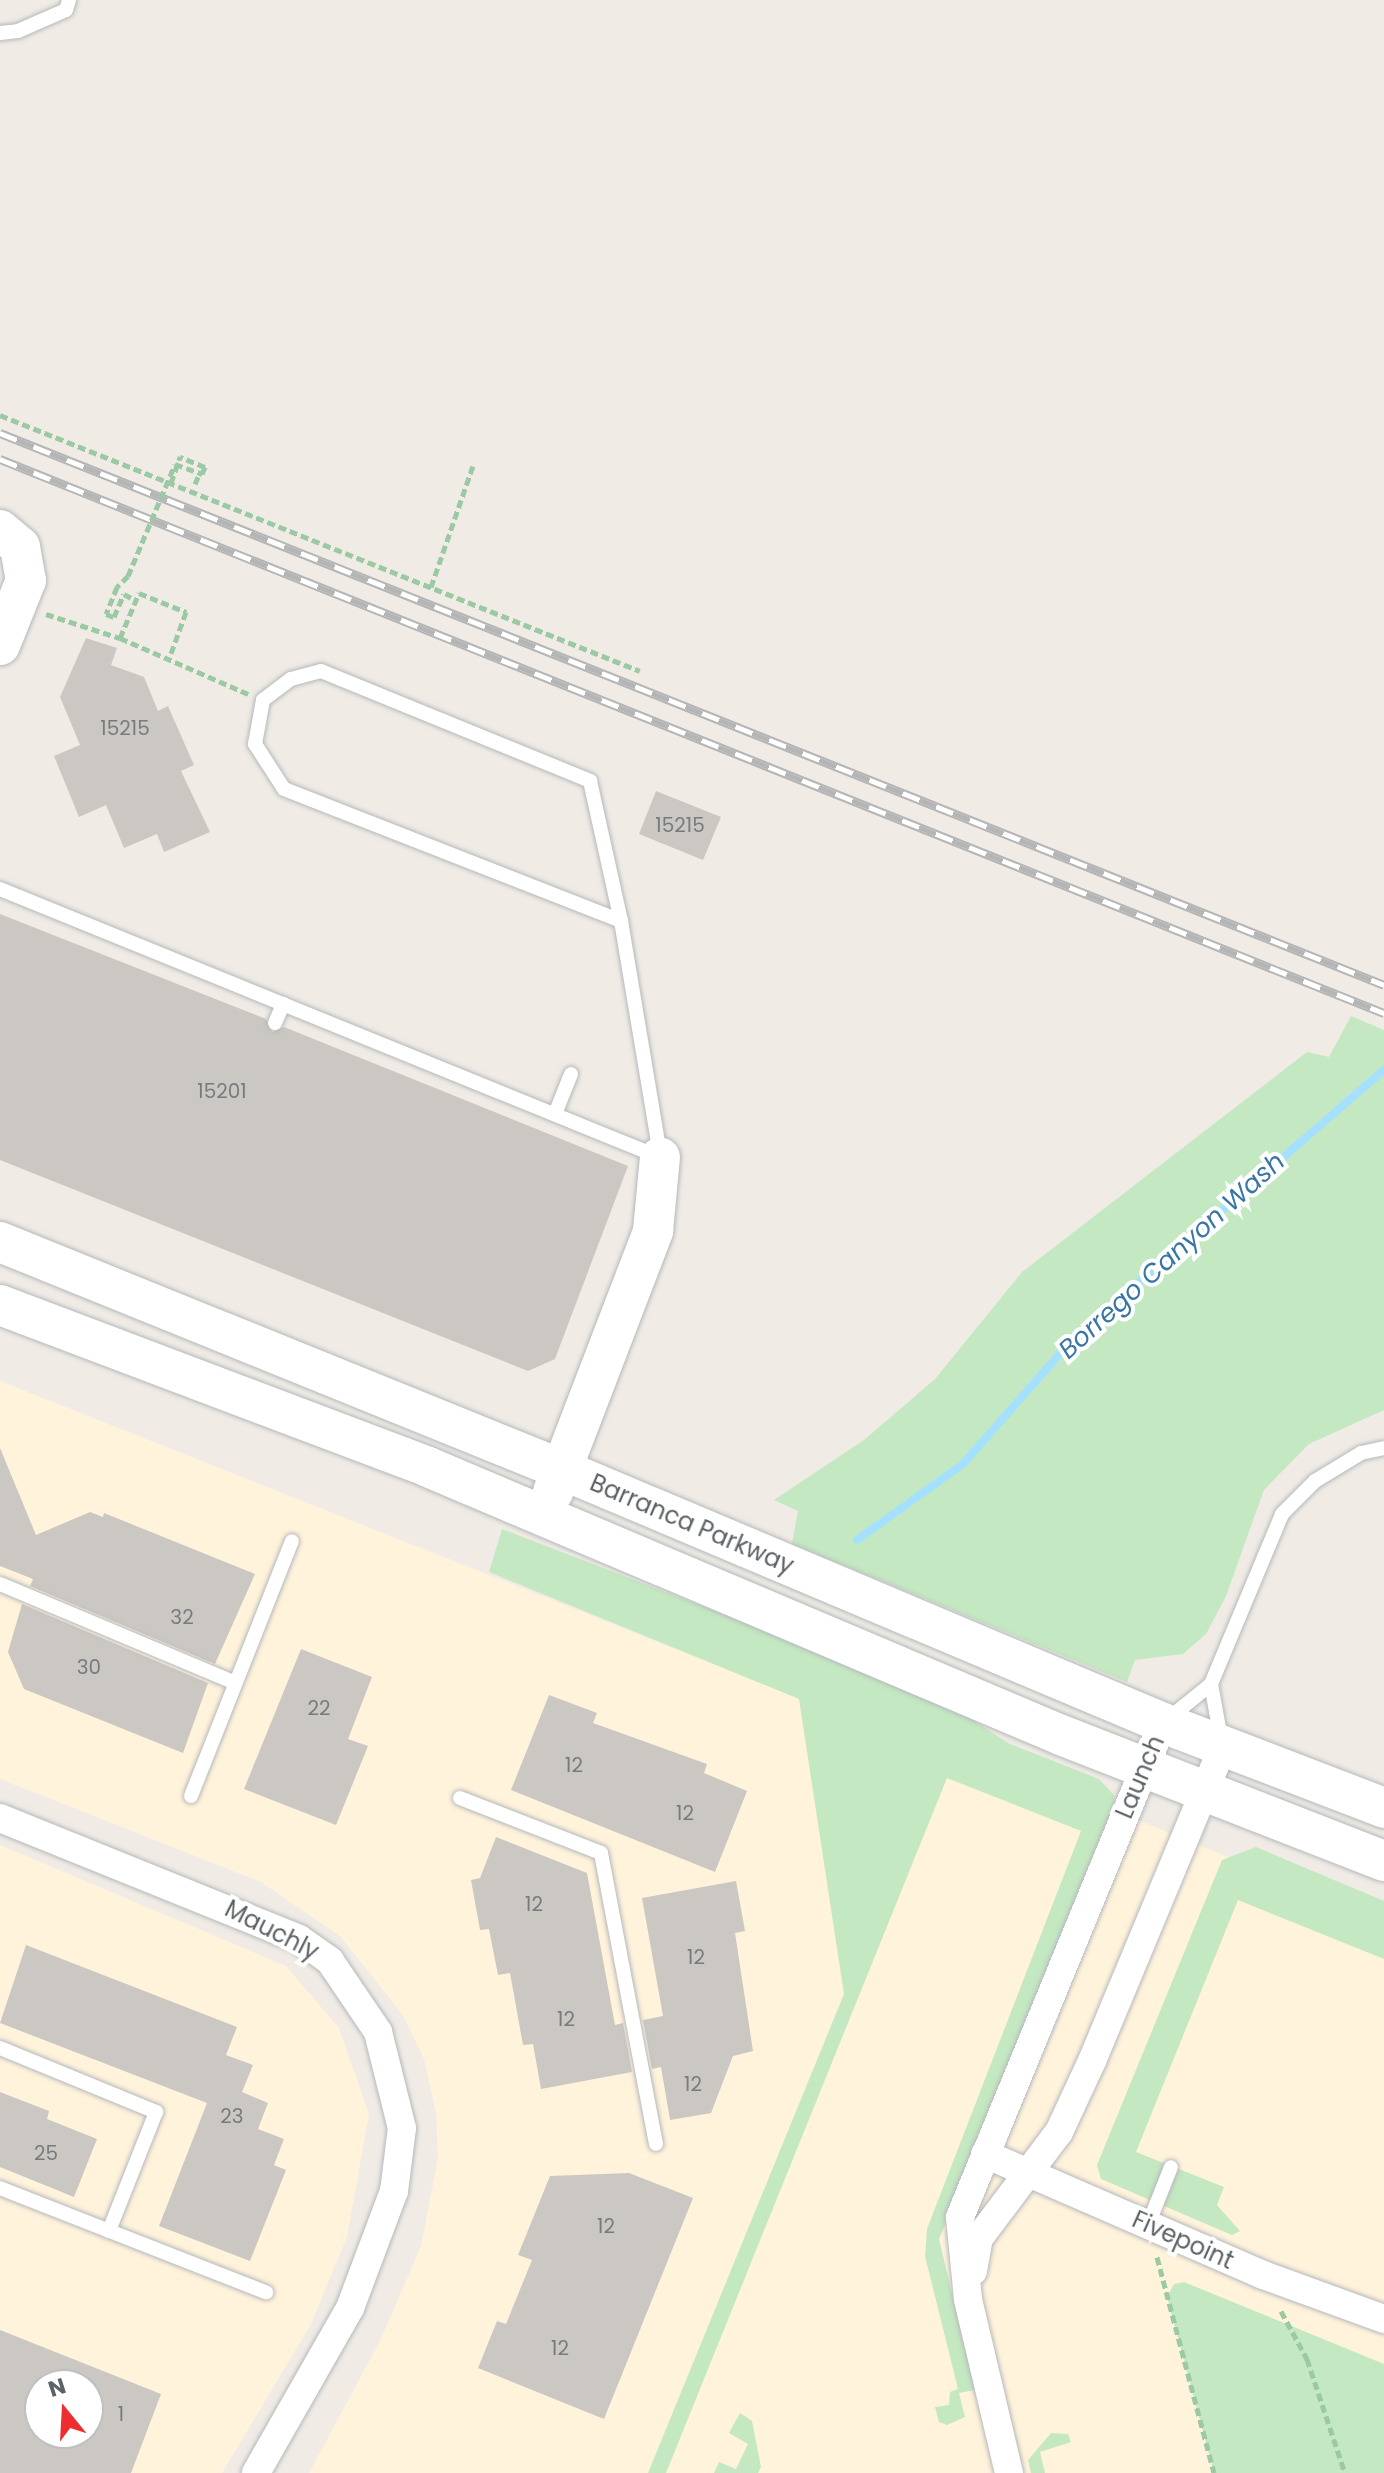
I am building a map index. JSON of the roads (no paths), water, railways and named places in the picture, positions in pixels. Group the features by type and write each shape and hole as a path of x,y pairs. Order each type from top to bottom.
{"main road":[{"path":"0,530 20,547 26,580 0,645"},
{"path":"544,1514 653,1231 660,1157"},
{"name":"Barranca Parkway","path":"0,1242 563,1470 1163,1723 1384,1808"},
{"name":"Barranca Parkway","path":"0,1305 544,1514 1143,1767 1384,1861"}],"street":[{"name":"Launch","path":"1009,2473 968,2299 960,2217 1163,1723"},
{"name":"Launch","path":"968,2299 979,2238 1059,2132 1092,2061 1202,1790 1223,1746"},
{"name":"Mauchly","path":"0,1818 299,1939 330,1961 378,2032 402,2128 390,2206 350,2308 256,2473"},
{"name":"Fivepoint","path":"985,2154 1263,2275 1384,2319"}],"lane":[{"path":"0,33 18,31 66,10 69,0"},
{"path":"621,921 284,789 255,744 263,700 291,679 321,671 590,781 621,921 660,1157"},
{"path":"0,889 660,1157"},
{"path":"275,1023 283,1004"},
{"path":"555,1114 571,1074"},
{"path":"1223,1746 1211,1684 1282,1514 1315,1481 1361,1453 1384,1448"},
{"path":"191,1796 292,1541"},
{"path":"0,1584 235,1683"},
{"name":"Launch","path":"1163,1723 1211,1684"},
{"path":"460,1798 601,1853 656,2144"},
{"path":"0,2048 156,2112 109,2231"},
{"path":"1148,2225 1171,2167"},
{"path":"0,2188 266,2292"}],"waterway":[{"name":"Borrego Canyon Wash","path":"857,1540 963,1464 1071,1341 1384,1070"}],"railway":[{"path":"0,433 1384,985"},
{"path":"0,459 1384,1013"}]}
